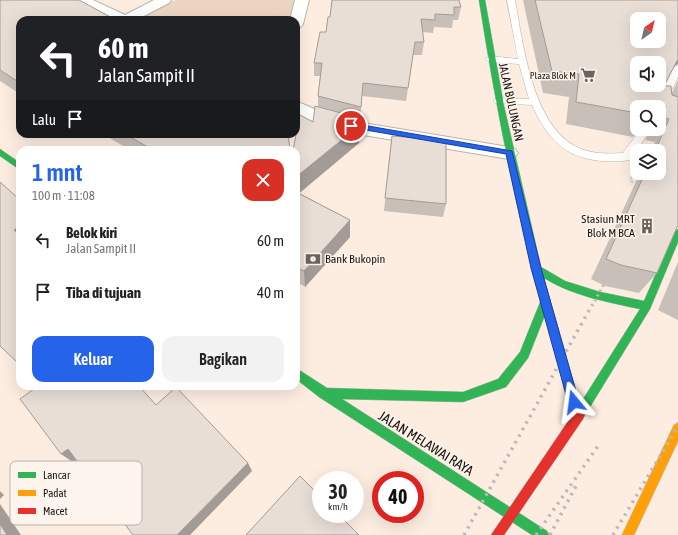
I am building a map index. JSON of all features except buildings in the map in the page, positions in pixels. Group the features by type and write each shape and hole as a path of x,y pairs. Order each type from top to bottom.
{"main road":[{"name":"JALAN BULUNGAN","path":"482,0 490,58 509,152 536,268 578,416"},
{"path":"0,152 16,164"},
{"path":"497,535 578,416 647,306 678,232"},
{"path":"536,268 562,284 600,296 647,306"},
{"path":"323,393 463,398 502,383 524,355 545,302"},
{"name":"JALAN MELAWAI RAYA","path":"300,376 352,413 436,464 543,535"},
{"path":"628,535 678,429"}],"street":[{"path":"82,0 116,16"},
{"path":"133,16 164,0"},
{"path":"298,16 302,0"},
{"path":"300,108 315,116 363,129 509,152"}],"lane":[{"path":"511,0 534,102 553,136 570,149 600,158 626,157 641,136"},
{"path":"490,58 524,62"},
{"path":"662,100 678,68"},
{"path":"498,101 534,102"}],"path":[{"path":"630,180 643,186"}],"shaded area":[{"path":"0,0 678,0 678,535 0,535"},
{"path":"177,0 294,0 291,16 146,16 169,2"}],"railway":[{"path":"592,306 609,275"},
{"path":"464,535 592,305"},
{"path":"613,535 678,426"},
{"path":"536,535 598,446"},
{"path":"550,535 578,482"}],"traffic: fast":[{"path":"482,0 500,106 511,158 549,313 578,416"},
{"path":"0,152 16,164"},
{"path":"579,415 647,306 678,232"},
{"path":"536,268 562,284 600,296 647,306"},
{"path":"323,393 463,397 502,383 524,355 545,302"},
{"path":"300,376 357,415 543,535"}],"traffic: slow":[{"path":"628,535 678,429"}],"traffic: jam":[{"path":"497,535 579,415"}],"place":[{"name":"Plaza Blok M","path":"588,75"},
{"name":"Stasiun MRT Blok M BCA","path":"647,226"},
{"name":"Bank Bukopin","path":"313,259"}],"route":[{"path":"351,126 509,152 536,268 574,402"}]}
